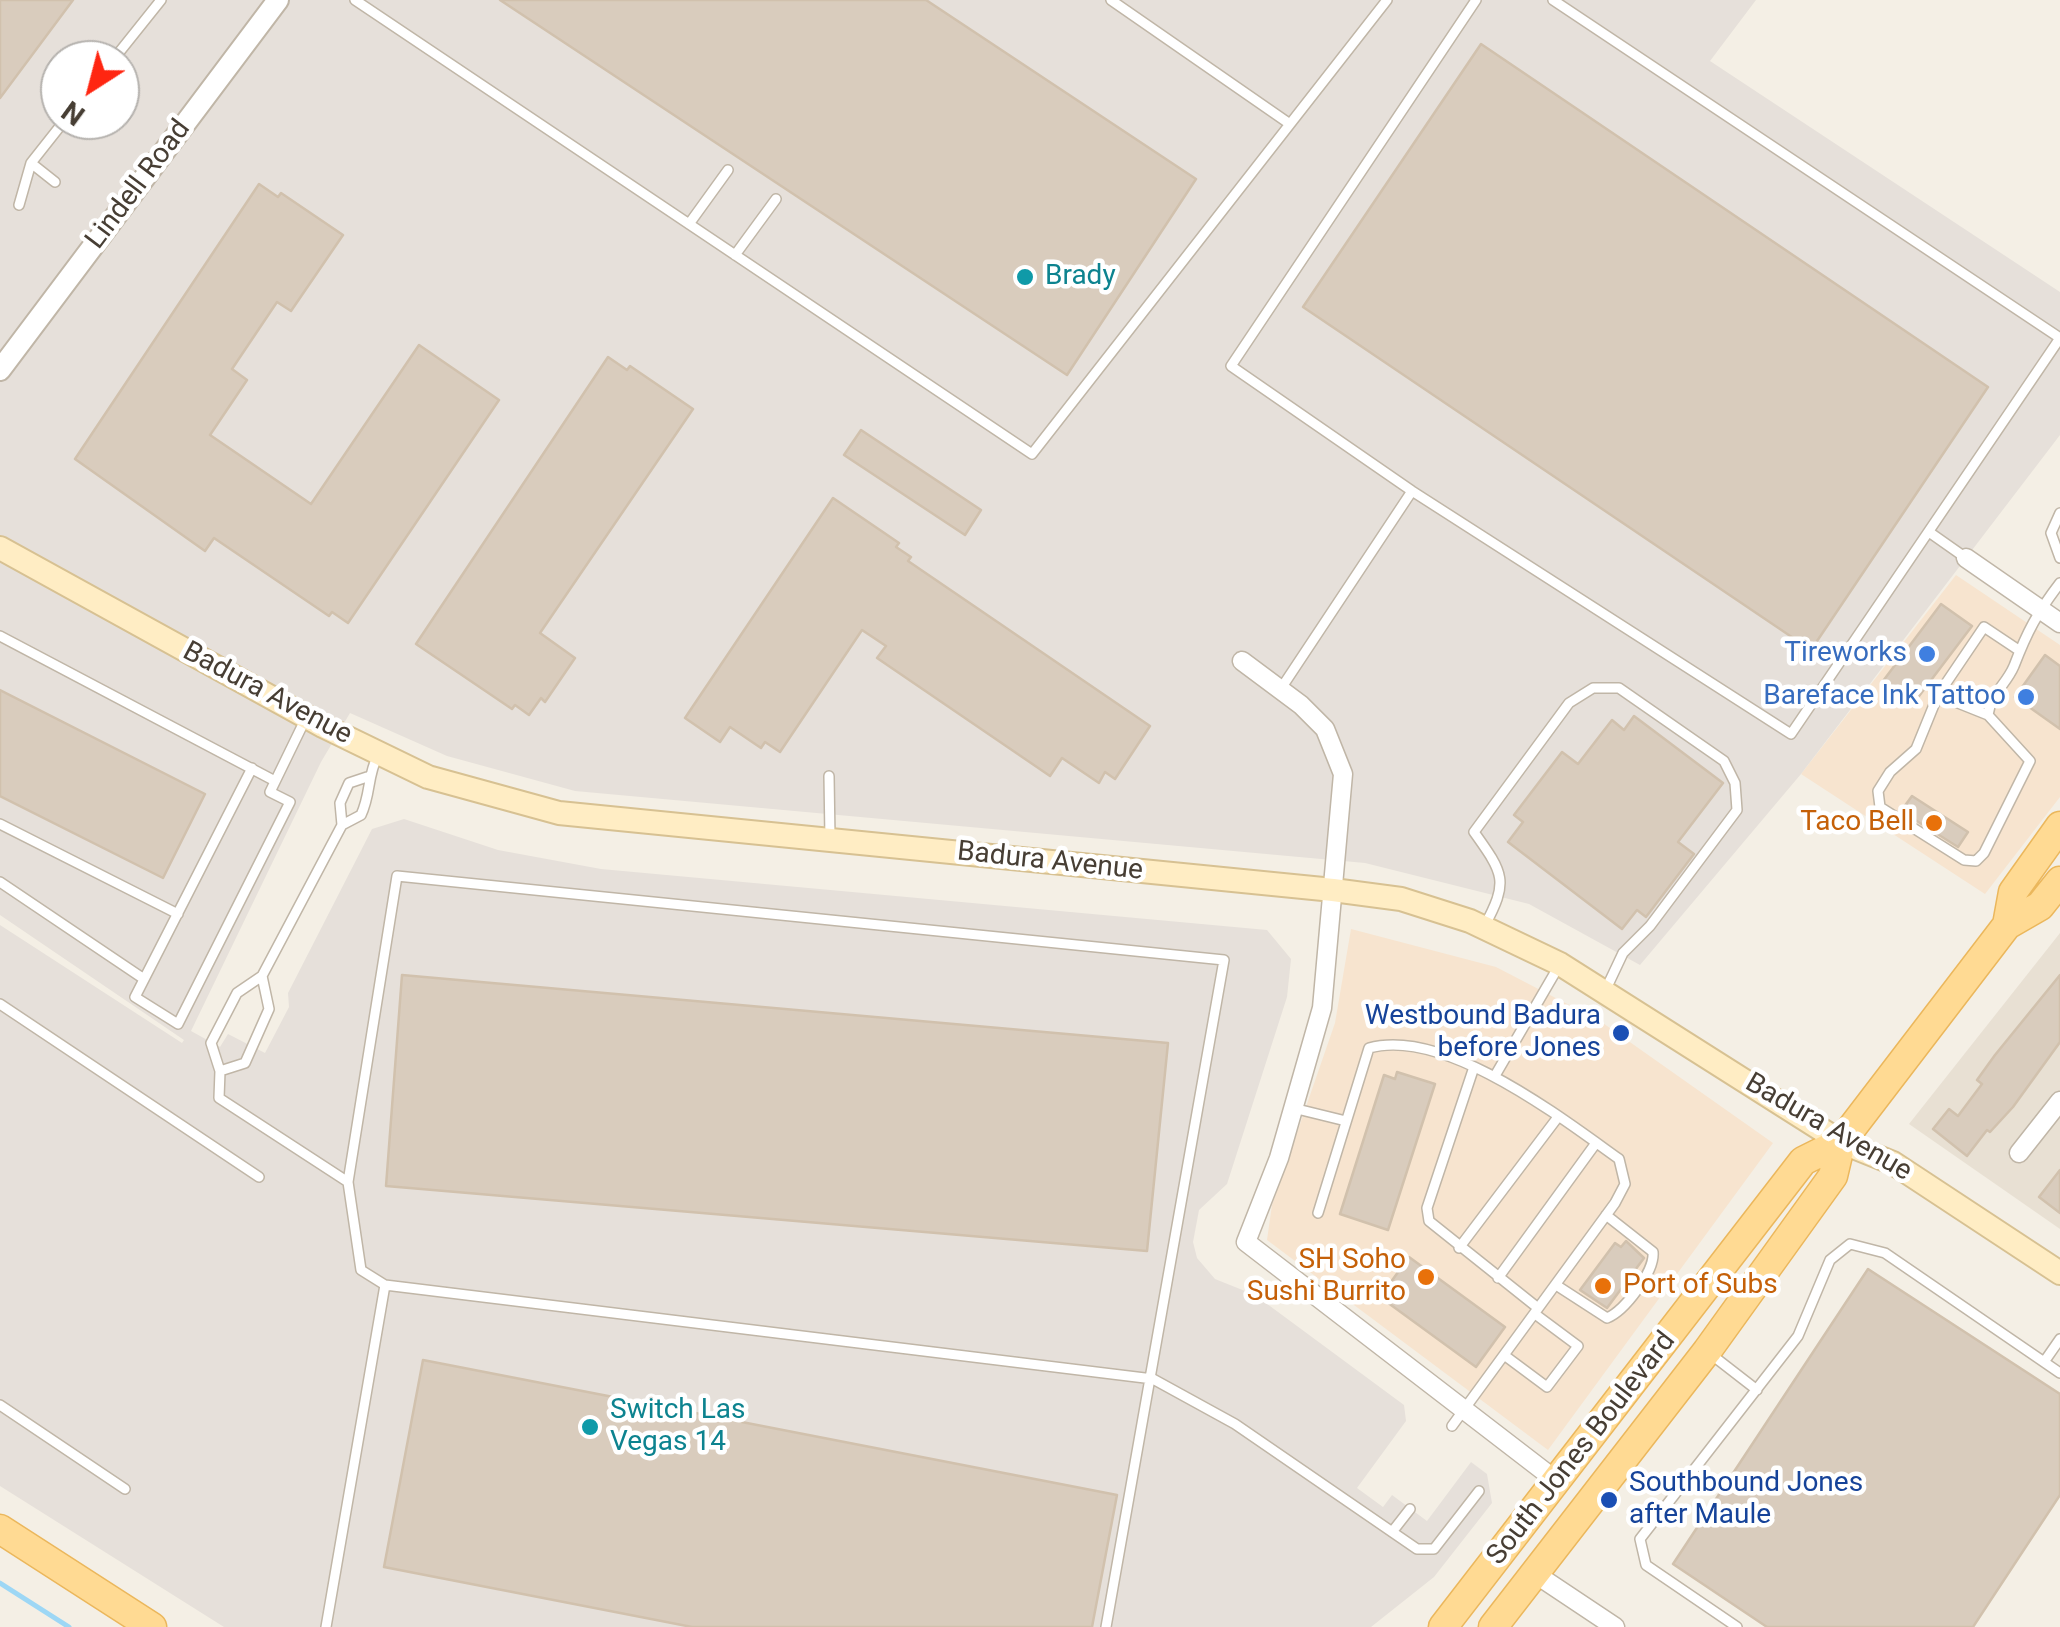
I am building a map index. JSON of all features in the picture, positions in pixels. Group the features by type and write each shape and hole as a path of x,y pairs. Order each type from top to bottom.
{"main road":[{"name":"Badura Avenue","path":"0,548 306,717 428,777 559,814 1333,890 1401,899 1484,927 1605,991 1841,1142 1894,1163 2060,1274"},
{"name":"South Jones Boulevard","path":"2007,925 2013,892 2060,826"},
{"name":"South Jones Boulevard","path":"1493,1627 1707,1351 1834,1176 1841,1142 2007,925 2040,906 2060,881"},
{"name":"South Jones Boulevard","path":"1444,1627 1803,1161 1841,1142"},
{"path":"0,1529 152,1627"}],"street":[{"name":"Lindell Road","path":"0,370 278,0"},
{"path":"1966,558 2060,623"},
{"path":"1242,662 1324,729 1338,756 1342,811 1322,1008 1294,1108 1246,1242 1558,1482"},
{"path":"2019,1153 2060,1101"},
{"path":"1534,1573 1615,1627"}],"lane":[{"path":"129,40 160,0"},
{"path":"363,2 1032,454 1287,122 1386,0"},
{"path":"1476,0 1230,366 1412,491 1791,734 2060,338 1553,0"},
{"path":"1113,1 1287,122"},
{"path":"19,205 30,163 49,140"},
{"path":"30,163 55,182"},
{"path":"689,224 728,170"},
{"path":"736,255 776,199"},
{"path":"1280,690 1412,491"},
{"path":"2060,514 2051,533 2060,558"},
{"path":"1928,532 1966,558"},
{"path":"1988,714 1991,697 2014,668 2017,649 2060,583"},
{"path":"1938,696 1988,714 2030,761 1996,835 1976,861 1964,860 1880,807 1878,792 1890,772 1916,749 1938,696 1984,627 2017,649"},
{"path":"0,636 275,780"},
{"path":"1484,927 1502,894 1502,880 1474,832 1570,703 1593,688 1619,688 1724,761 1736,784 1736,810 1650,926 1624,953 1605,991"},
{"path":"252,768 134,997 178,1024 290,802 270,792 306,717"},
{"path":"342,824 362,815 370,796 367,777 379,753"},
{"path":"830,776 830,840"},
{"path":"348,1182 220,1098 220,1071 210,1043 237,993 262,976 342,824 340,803 350,783 367,777"},
{"path":"0,824 178,914"},
{"path":"1106,1627 1154,1378 1170,1250 1224,960 396,876 348,1182 361,1270 385,1286 1154,1378 1235,1424 1417,1549 1434,1549 1478,1490"},
{"path":"0,882 144,979"},
{"path":"1496,1074 1560,964"},
{"path":"220,1071 245,1062 269,1009 262,976"},
{"path":"0,1004 259,1177"},
{"path":"1318,1213 1369,1048 1406,1045 1496,1074 1619,1159 1625,1184 1606,1215 1452,1426"},
{"path":"1474,1067 1427,1208 1429,1222 1578,1346 1548,1387 1504,1355"},
{"path":"1294,1108 1346,1121"},
{"path":"1459,1248 1558,1117"},
{"path":"1498,1278 1596,1143"},
{"path":"1556,1285 1606,1318 1617,1313 1628,1299 1654,1262 1653,1252 1606,1215"},
{"path":"1737,1627 1646,1565 1640,1539 1798,1336 1830,1260 1850,1244 1885,1254 2060,1373"},
{"path":"326,1627 385,1286"},
{"path":"2044,1362 2060,1339"},
{"path":"1707,1351 1758,1390"},
{"path":"0,1405 125,1488"},
{"path":"1366,1514 1375,1502"},
{"path":"1392,1532 1410,1509"}],"shaded area":[{"path":"0,0 1756,0 1710,61 2060,292 2060,435 1801,774 1640,965 1529,904 1365,863 575,791 447,756 350,713 321,762 191,1031 220,1047 228,1034 265,1053 289,1007 288,993 372,829 404,819 498,850 601,869 1267,930 1291,959 1287,997 1227,1184 1199,1210 1193,1242 1197,1258 1215,1279 1255,1295 1404,1405 1406,1421 1357,1488 1383,1507 1392,1495 1427,1521 1471,1462 1487,1474 1492,1503 1434,1577 1371,1627 224,1627 0,1486 0,925 182,1043 184,1040 0,915"},
{"path":"1956,575 2060,645 2060,797 1985,894 1801,774"},
{"path":"1351,929 1496,967 1600,1021 1773,1143 1548,1450 1267,1240 1272,1205 1335,1023"},
{"path":"2060,933 2060,1229 1909,1124"}],"building":[{"path":"0,0 73,0 40,40 0,98"},
{"name":"Brady","path":"500,0 926,0 1196,179 1067,375"},
{"path":"1481,44 1988,387 1811,650 1303,307"},
{"path":"259,184 278,197 281,193 343,235 291,311 277,302 232,369 247,380 210,435 311,504 419,345 499,400 348,623 332,612 329,616 214,538 205,551 75,459"},
{"path":"608,357 627,370 630,366 693,409 540,633 575,658 545,702 541,698 529,715 515,705 512,709 416,644"},
{"path":"861,430 981,510 965,535 844,455"},
{"path":"833,498 899,543 896,547 911,557 908,561 1150,726 1115,779 1105,772 1099,783 1062,758 1050,776 877,658 886,646 862,630 780,752 765,742 761,748 730,727 720,742 685,718"},
{"name":"Tireworks","path":"1941,604 1972,626 1913,704 1883,681"},
{"path":"2045,655 2060,666 2060,729 2015,697"},
{"path":"0,690 205,794 163,878 0,796"},
{"path":"1634,716 1723,783 1678,842 1694,854 1646,917 1637,910 1622,929 1508,842 1523,822 1514,815 1562,752 1578,764 1612,720 1624,730"},
{"name":"Taco Bell","path":"1912,796 1968,832 1958,847 1901,811"},
{"path":"402,975 1168,1043 1147,1251 386,1186"},
{"path":"2060,975 2060,1042 2013,1107 1990,1132 1987,1130 1967,1156 1933,1129 1949,1109 1958,1116 1982,1084 1977,1080 1995,1055"},
{"path":"1397,1072 1435,1084 1388,1230 1340,1214 1384,1075 1395,1079"},
{"path":"2060,1170 2060,1213 2039,1197"},
{"path":"1626,1241 1644,1258 1607,1308 1580,1290 1615,1243 1621,1247"},
{"path":"1409,1257 1505,1327 1476,1367 1380,1297"},
{"path":"1868,1269 2060,1394 2060,1495 1973,1627 1767,1627 1673,1564"},
{"name":"Switch Las Vegas 14","path":"423,1360 1117,1495 1092,1627 692,1627 384,1567"}],"waterway":[{"path":"0,1583 69,1627"}],"place":[{"name":"Brady","path":"1025,277"},
{"name":"Tireworks","path":"1927,654"},
{"name":"Bareface Ink Tattoo","path":"2026,697"},
{"name":"Taco Bell","path":"1934,823"},
{"name":"Westbound Badura before Jones","path":"1621,1033"},
{"name":"SH Soho Sushi Burrito","path":"1426,1277"},
{"name":"Port of Subs","path":"1603,1286"},
{"name":"Switch Las Vegas 14","path":"590,1427"},
{"name":"Southbound Jones after Maule","path":"1609,1500"}]}
